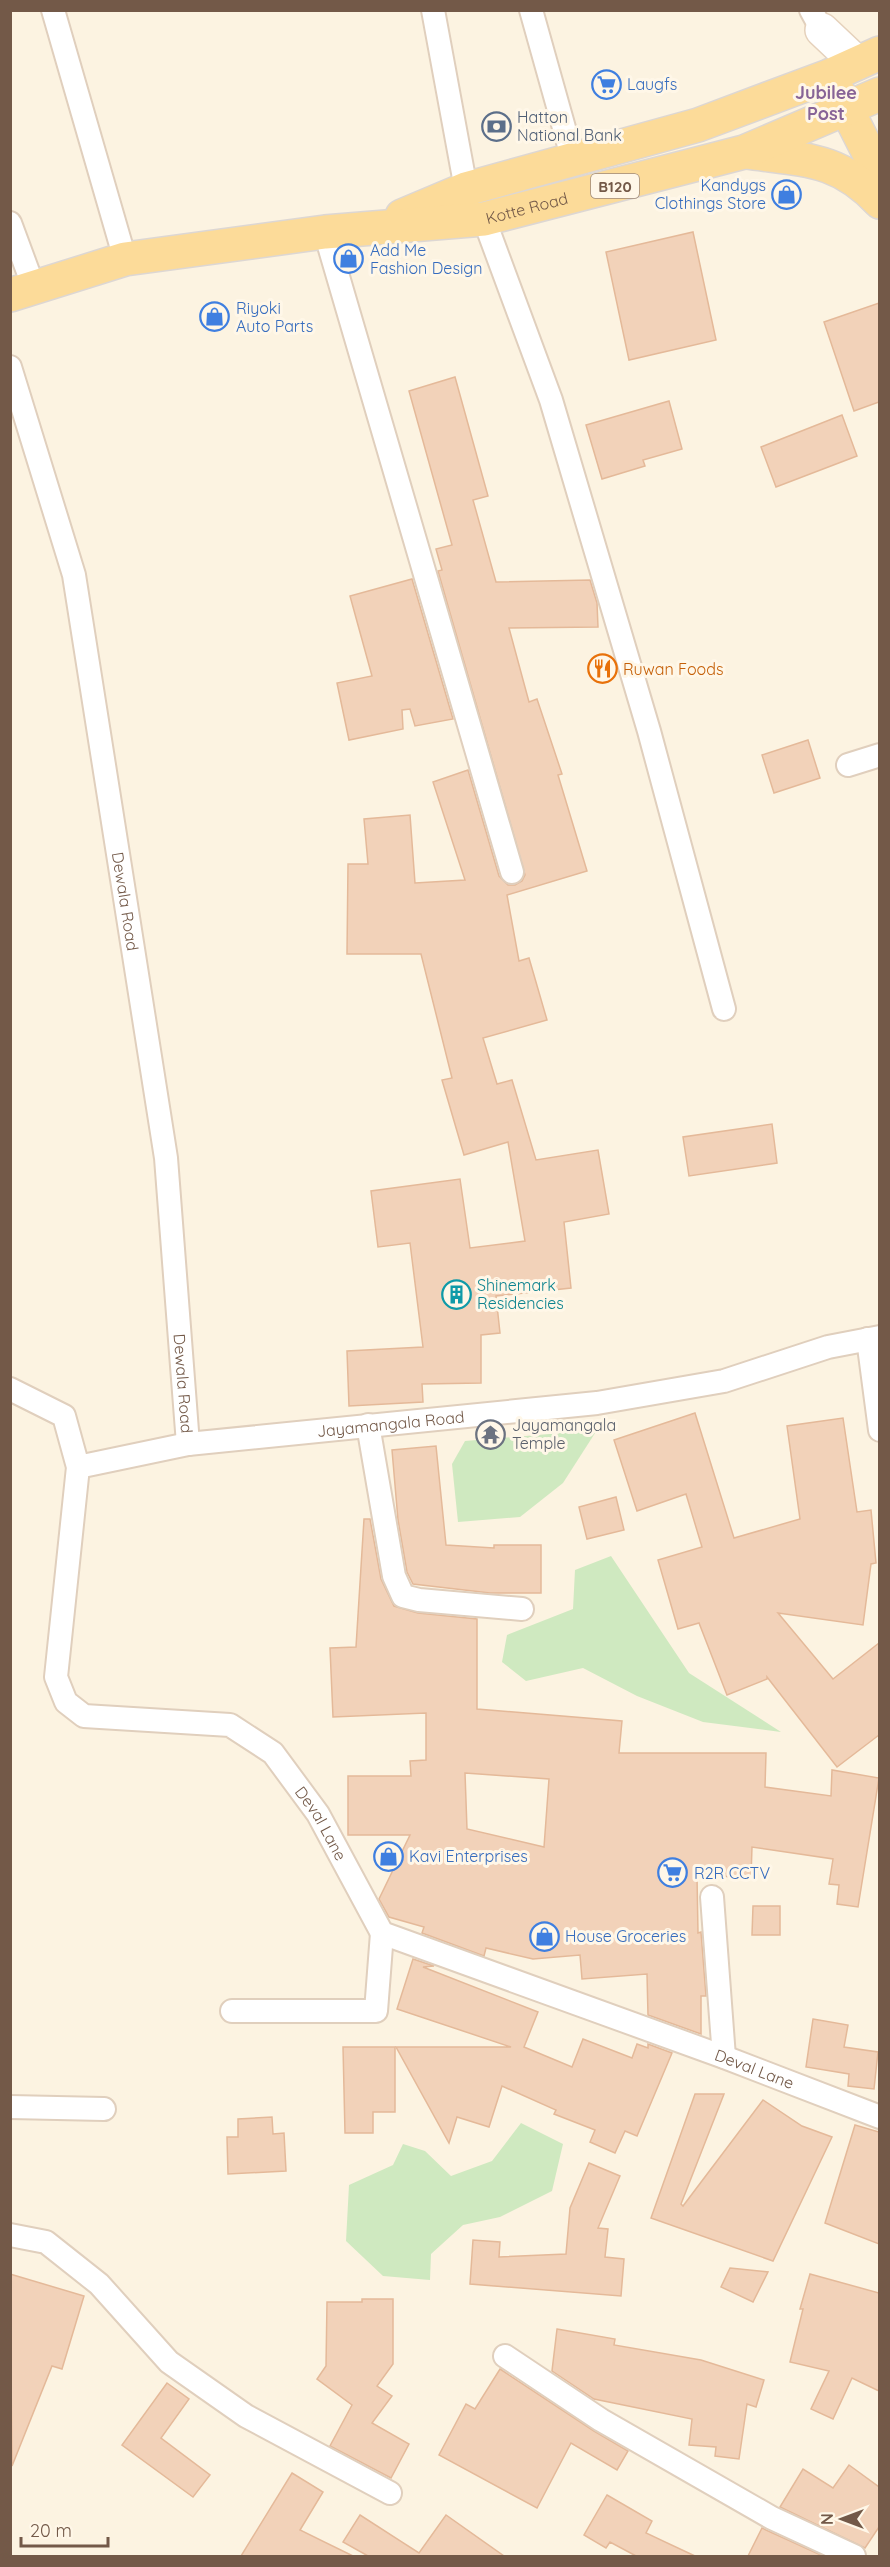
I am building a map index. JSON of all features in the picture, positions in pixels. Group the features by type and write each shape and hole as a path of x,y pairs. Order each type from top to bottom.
{"main road":[{"path":"817,20 855,64 870,101 879,175"},
{"name":"Kotte Road","path":"374,228 466,189 698,125 855,64"},
{"name":"Kotte Road","path":"22,292 125,259 325,232 484,219 744,152 870,101"},
{"path":"744,152 826,164 862,183 879,202"}],"street":[{"path":"53,10 125,259"},
{"path":"433,10 466,189"},
{"path":"531,10 573,160"},
{"path":"484,219 551,400 649,731 724,1009"},
{"path":"10,223 22,292"},
{"path":"325,232 512,872"},
{"name":"Dewala Road","path":"10,367 75,587 166,1158 188,1444"},
{"path":"848,765 879,755"},
{"path":"874,1338 879,1430"},
{"name":"Jayamangala Road","path":"78,1467 188,1444 608,1401 724,1381 828,1347 874,1338"},
{"name":"Deval Lane","path":"10,1389 64,1416 78,1467 56,1677 66,1702 84,1716 230,1725 273,1753 318,1814 382,1933 724,2057 879,2117"},
{"path":"368,1425 394,1576 403,1596 419,1600 522,1610"},
{"path":"712,1897 724,2057"},
{"path":"232,2011 376,2011 382,1933"},
{"path":"10,2108 104,2109"},
{"path":"10,2235 46,2242 99,2284 169,2362 246,2416 390,2493"},
{"path":"505,2356 601,2420 772,2518 855,2556"}],"green space":[{"path":"597,1430 563,1483 520,1517 458,1522 452,1464 465,1441"},
{"path":"611,1556 689,1673 781,1732 703,1722 637,1696 583,1668 526,1681 502,1662 507,1635 573,1609 575,1570"},
{"path":"521,2123 563,2144 552,2191 500,2217 463,2225 431,2254 430,2280 383,2276 346,2241 349,2185 393,2165 403,2144 425,2151 451,2176 492,2161"}],"building":[{"path":"693,232 716,340 629,360 606,252"},
{"path":"879,303 879,402 854,411 824,322"},
{"path":"455,377 488,496 473,500 496,582 590,580 597,603 598,627 509,628 529,702 537,699 562,774 558,775 587,871 507,895 519,961 529,958 547,1020 483,1038 497,1084 512,1080 536,1160 598,1150 609,1214 564,1222 571,1288 496,1296 500,1333 481,1335 481,1383 422,1384 423,1402 349,1406 347,1351 423,1347 410,1243 378,1247 371,1191 460,1179 470,1248 525,1241 508,1142 464,1155 442,1080 452,1078 421,954 347,954 348,864 368,864 364,819 410,815 415,883 465,880 433,782 468,770 499,876 508,885 515,885 522,881 525,875 438,571 442,570 436,549 452,545 409,391"},
{"path":"669,401 682,449 643,460 645,466 602,479 586,425"},
{"path":"842,415 857,456 776,487 761,447"},
{"path":"412,579 453,719 415,726 410,709 402,710 403,729 349,740 337,683 372,676 350,596"},
{"path":"808,740 820,778 774,793 762,755"},
{"path":"772,1124 777,1163 689,1176 683,1137"},
{"path":"695,1413 734,1538 800,1519 787,1426 843,1418 857,1512 871,1510 876,1563 871,1564 863,1625 778,1613 833,1679 879,1643 879,1735 837,1767 767,1677 767,1679 727,1695 699,1623 678,1629 658,1560 702,1547 686,1494 637,1511 614,1440"},
{"path":"436,1446 446,1545 494,1548 494,1545 541,1545 541,1593 490,1593 413,1584 407,1572 398,1520 392,1450"},
{"path":"616,1497 624,1530 587,1539 579,1507"},
{"path":"364,1519 370,1519 381,1579 394,1606 418,1613 477,1619 477,1709 622,1721 619,1753 766,1753 765,1787 831,1796 832,1770 879,1778 858,1907 837,1904 839,1885 829,1884 833,1859 752,1847 751,1877 697,1876 698,1933 701,1932 706,1996 701,1996 701,2034 648,2015 647,1974 582,1979 580,1955 533,1959 486,1948 484,1956 422,1933 424,1927 389,1917 379,1899 410,1835 348,1835 348,1776 411,1776 410,1761 426,1760 426,1713 333,1717 330,1648 356,1647","holes":["465,1773 549,1779 544,1847 467,1829"]},
{"path":"753,1906 780,1906 780,1935 752,1935"},
{"path":"413,1959 434,1966 423,1967 538,2012 524,2047 572,2067 583,2039 632,2058 637,2044 648,2048 648,2044 672,2053 637,2136 625,2131 615,2153 590,2142 595,2130 554,2114 556,2110 502,2086 489,2127 457,2117 449,2143 396,2047 511,2047 397,2009"},
{"path":"813,2019 848,2025 844,2047 878,2052 874,2089 848,2086 849,2074 806,2067"},
{"path":"343,2047 395,2047 395,2112 373,2112 373,2133 345,2133"},
{"path":"695,2094 724,2094 681,2204 683,2206 763,2100 802,2126 832,2137 773,2261 651,2218"},
{"path":"272,2117 273,2134 284,2133 286,2171 228,2174 227,2137 238,2137 238,2119"},
{"path":"855,2125 879,2132 879,2244 825,2223"},
{"path":"589,2163 620,2176 598,2228 608,2229 605,2257 624,2259 621,2296 470,2284 473,2240 500,2242 499,2257 566,2254 570,2208"},
{"path":"730,2268 768,2272 753,2302 721,2287"},
{"path":"10,2274 84,2296 62,2369 52,2366 12,2466"},
{"path":"810,2274 879,2293 879,2391 852,2378 833,2419 811,2409 829,2371 790,2362 803,2309 800,2309"},
{"path":"362,2299 393,2299 393,2364 377,2386 392,2396 372,2423 409,2444 391,2478 330,2446 352,2405 317,2379 326,2366 327,2302 362,2302"},
{"path":"557,2329 615,2339 614,2345 701,2360 764,2380 756,2407 747,2404 739,2459 715,2456 716,2447 689,2445 692,2419 594,2399 552,2371"},
{"path":"500,2369 628,2451 617,2470 571,2443 537,2508 439,2455 466,2404 475,2409"},
{"path":"167,2383 189,2399 161,2438 210,2475 193,2497 122,2445"},
{"path":"849,2465 879,2487 879,2527 865,2548 780,2507 803,2469 833,2488"},
{"path":"292,2473 323,2492 300,2530 353,2556 241,2556"},
{"path":"607,2495 652,2521 646,2533 695,2556 636,2556 610,2542 606,2548 584,2535"},
{"path":"360,2515 419,2553 446,2515 504,2556 368,2556 343,2542"},
{"path":"762,2528 766,2530 823,2556 748,2556"}],"place":[{"name":"Laugfs","path":"606,84"},
{"name":"Hatton National Bank","path":"496,126"},
{"name":"Kandygs Clothings Store","path":"787,194"},
{"name":"Add Me Fashion Design","path":"349,259"},
{"name":"Riyoki Auto Parts","path":"215,317"},
{"name":"Ruwan Foods","path":"602,669"},
{"name":"Shinemark Residencies","path":"456,1294"},
{"name":"Jayamangala Temple","path":"491,1434"},
{"name":"Kavi Enterprises","path":"388,1856"},
{"name":"R2R CCTV","path":"673,1873"},
{"name":"House Groceries","path":"544,1936"}],"district":[{"name":"Jubilee Post","path":"826,102"}]}
